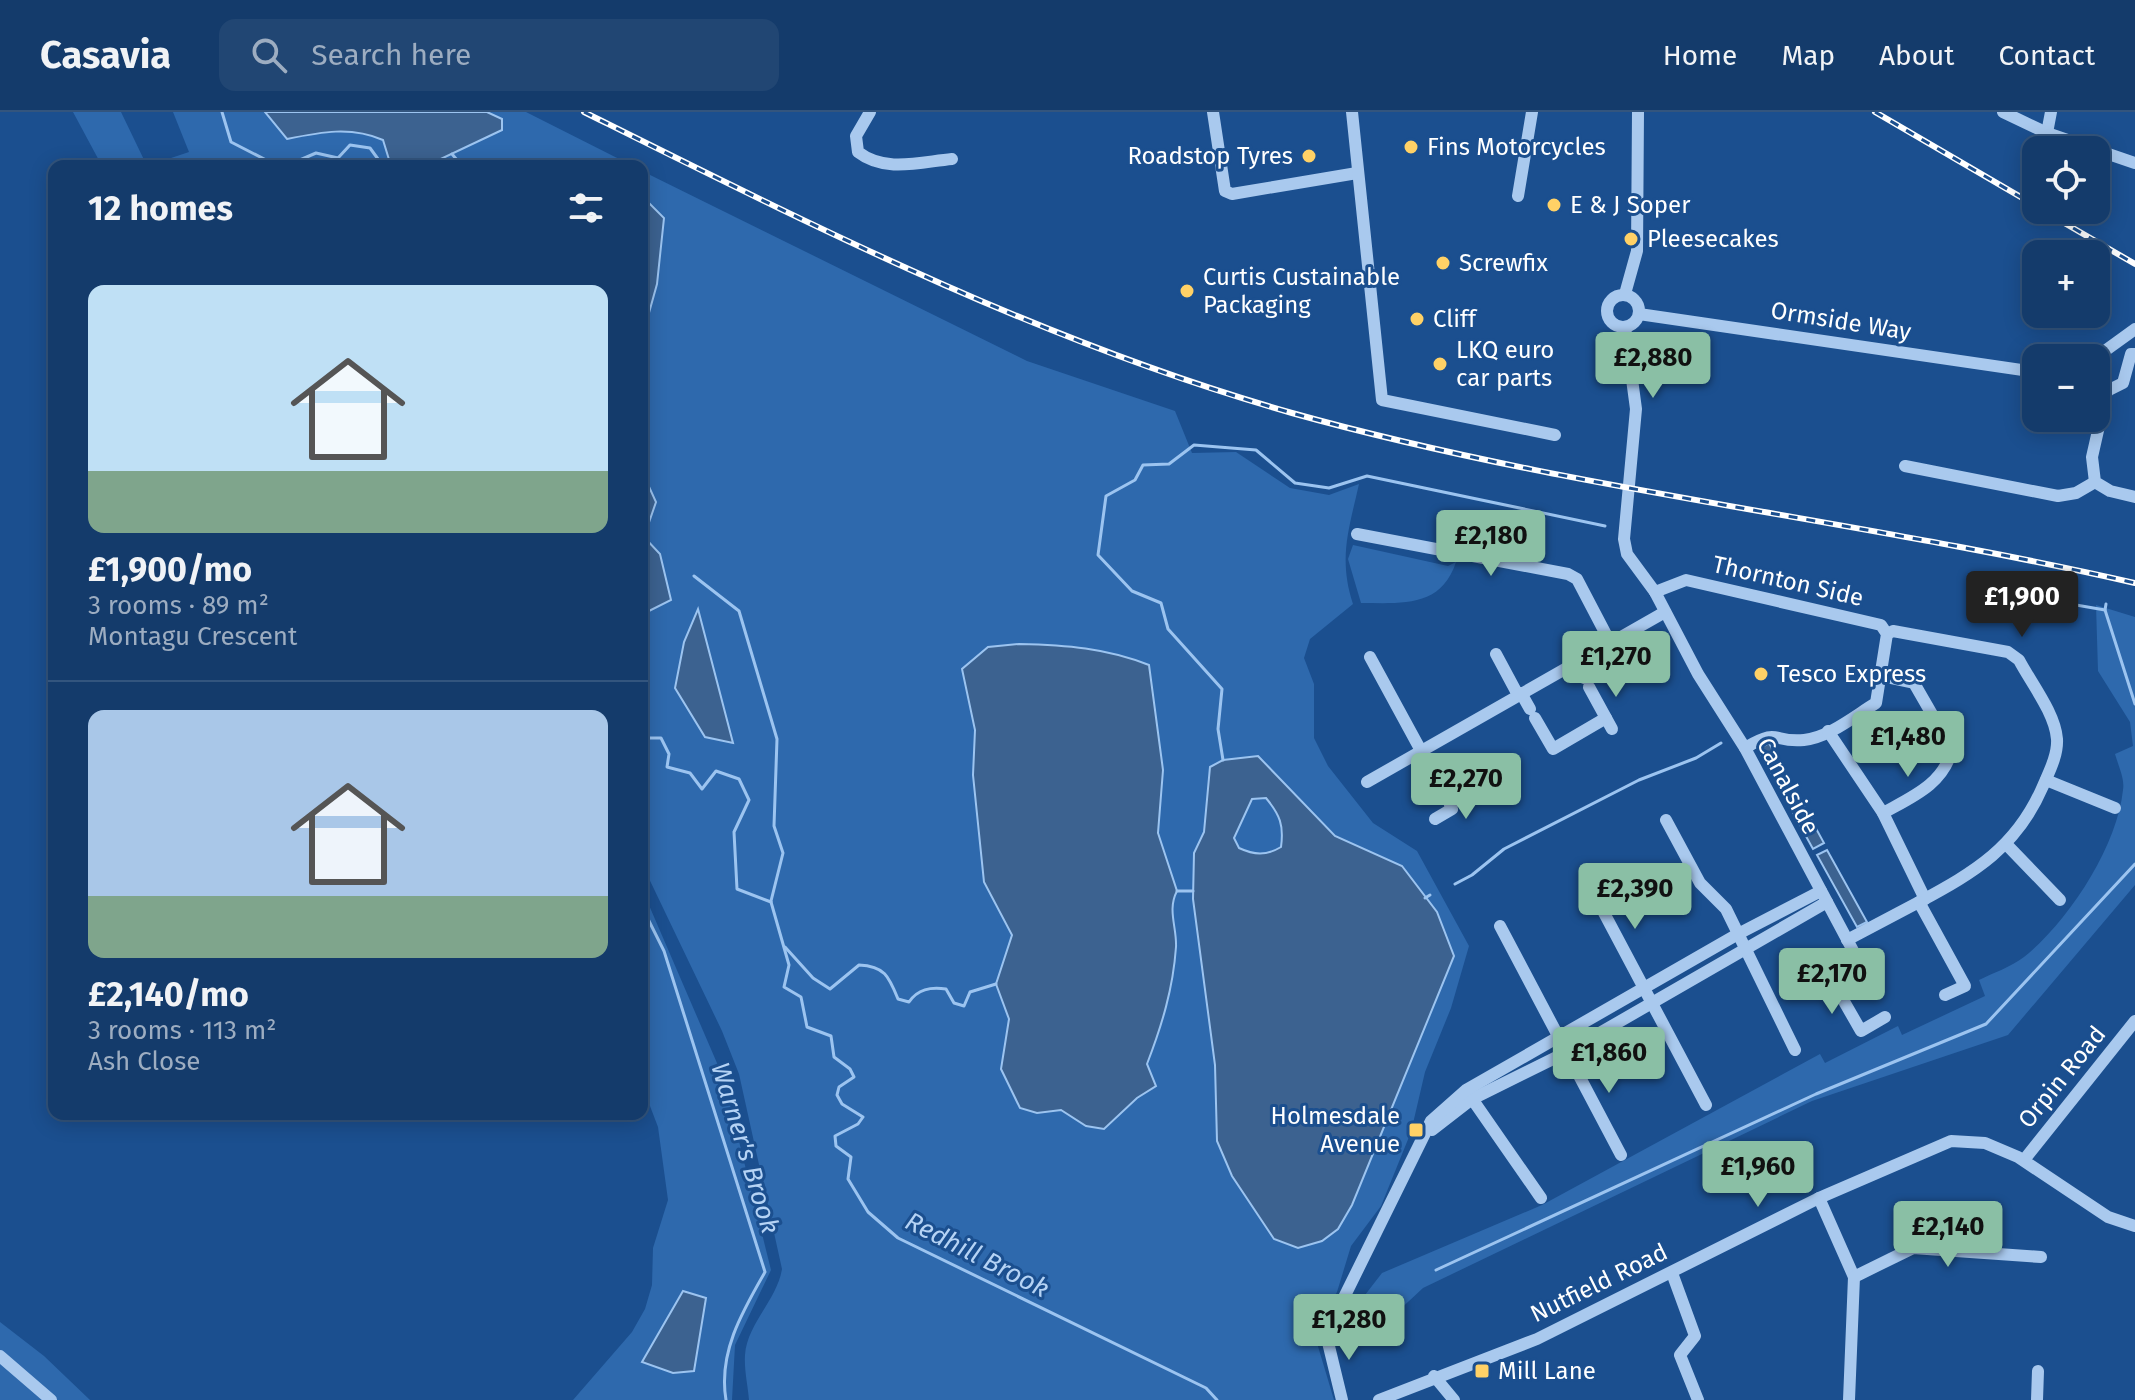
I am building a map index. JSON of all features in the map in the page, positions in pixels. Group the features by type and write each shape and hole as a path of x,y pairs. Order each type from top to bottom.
{"street":[{"path":"1213,112 1220,172 1225,191 1232,194 1357,173"},
{"path":"1352,112 1382,400 1555,435"},
{"path":"1518,196 1532,112"},
{"path":"1625,294 1637,251 1638,112"},
{"path":"2003,112 2047,133 2135,163"},
{"path":"2047,133 2051,112"},
{"path":"869,115 856,136 858,152 879,165 952,159"},
{"path":"1625,294 1635,299 1639,314 1635,322 1625,327 1609,321 1606,311 1612,298 1625,294"},
{"name":"Ormside Way","path":"1639,314 2022,370"},
{"name":"Canalside","path":"1625,327 1636,409 1624,539 1627,554 1655,592 1727,724 1745,748 1847,940"},
{"path":"2110,347 2135,329"},
{"path":"2095,482 2092,457 2107,391 2123,383 2131,354 2135,354"},
{"path":"1905,466 2058,496 2076,493 2095,482"},
{"path":"2095,482 2110,491 2135,497"},
{"path":"1357,534 1568,574 1577,579 1610,642"},
{"name":"Thornton Side","path":"1655,592 1686,580 1852,617 1881,625 1887,634 1876,703 1828,731 1804,740 1768,735 1745,748"},
{"path":"1367,782 1665,612"},
{"path":"1885,1017 1861,1031 1830,977 1858,960 1847,940 1987,862 2007,845 2036,803 2049,774 2057,738 2053,724 2014,655 1893,631 1887,634"},
{"path":"1496,654 1553,749 1609,723 1575,662"},
{"path":"1370,657 1450,804 1452,809 1435,819"},
{"path":"1881,676 1909,681 1918,687 1952,749 1945,767 1926,790 1883,813"},
{"path":"1828,731 1883,813 1965,986 1945,995"},
{"path":"1930,762 1945,767"},
{"path":"2049,774 2115,808"},
{"path":"1450,804 1489,783"},
{"path":"1666,820 1700,883 1726,909 1795,1050"},
{"path":"2007,845 2060,900"},
{"path":"1585,877 1706,1105"},
{"path":"1469,1094 1565,1053 1738,934 1824,897"},
{"path":"1342,1400 1326,1334 1424,1138 1469,1094 1558,1038 1747,947 1824,897"},
{"path":"1500,926 1621,1155"},
{"name":"Orpin Road","path":"2024,1160 2135,1021"},
{"path":"1469,1094 1541,1198"},
{"name":"Nutfield Road","path":"1379,1400 1434,1376 1537,1339 1819,1198 1951,1141 1985,1143 2024,1160 2108,1217 2135,1226"},
{"path":"1819,1198 1854,1277 1849,1400"},
{"path":"1854,1277 1913,1248 2041,1257"},
{"path":"1672,1273 1695,1336 1680,1355 1698,1400"},
{"path":"1326,1334 1348,1400"},
{"path":"0,1356 51,1400"},
{"path":"2037,1400 2038,1371"},
{"path":"1434,1376 1454,1400"}],"shaded area":[{"path":"73,112 121,112 144,160 99,160"},
{"path":"173,112 526,112 621,160 165,160 189,152"},
{"path":"265,112 487,112 502,119 502,130 439,160 389,160 383,140 359,133 324,133 287,139"},
{"path":"648,174 1027,361 1175,411 1192,453 1236,452 1290,488 1329,495 1359,484 1346,558 1353,604 1310,639 1304,658 1314,684 1314,738 1328,766 1373,823 1417,851 1469,946 1451,1008 1425,1072 1411,1132 1381,1206 1351,1246 1337,1292 1314,1333 1334,1400 749,1400 745,1361 747,1344 782,1269 739,1074 722,1031 648,877"},
{"path":"648,202 664,218 657,284 648,316"},
{"path":"648,485 656,502 648,525"},
{"path":"648,541 660,554 671,600 649,611"},
{"path":"1353,545 1448,566 1456,562 1441,588 1430,595 1405,602 1361,603 1348,559"},
{"path":"2096,605 2135,617 2135,885 2008,1035 1812,1101 1423,1288 1379,1329 1359,1341 1358,1304 1382,1273 1542,1205 1820,1054 1825,1063 1898,1026 1902,1035 1985,996 1979,980 2019,961 2041,942 2073,904 2101,859 2119,812 2123,790 2115,754 2133,746 2130,722 2098,671"},
{"path":"698,609 733,743 705,737 675,688 684,642"},
{"path":"1019,644 1086,648 1149,665 1163,770 1158,833 1177,891 1173,905 1175,962 1166,1007 1147,1064 1156,1086 1137,1098 1104,1129 1086,1126 1061,1110 1037,1113 1020,1108 1001,1069 1009,1019 996,984 1012,935 984,882 973,775 975,730 962,669 988,647"},
{"path":"1769,743 1824,843 1813,849 1758,749"},
{"path":"1258,756 1335,836 1402,866 1437,912 1454,956 1352,1205 1338,1229 1322,1241 1298,1248 1274,1239 1232,1176 1217,1141 1215,1065 1193,899 1194,853 1204,832 1210,767 1223,760","holes":["1266,798 1278,815 1281,847 1260,854 1239,848 1234,838 1252,799"]},
{"path":"1827,850 1867,922 1857,927 1817,855"},
{"path":"648,903 723,1077 771,1270 735,1345 732,1400 573,1400 632,1332 645,1309 652,1285 653,1248 668,1200 658,1127 648,1101"},
{"path":"683,1291 706,1298 694,1371 673,1373 642,1362"},
{"path":"0,1322 44,1356 90,1400 0,1400"}],"waterway":[{"name":"Redhill Brook","path":"222,112 231,142 266,160"},
{"name":"Redhill Brook","path":"300,160 316,153 338,158 350,145 370,148 378,160"},
{"path":"452,154 457,160"},
{"path":"1223,760 1218,729 1222,689 1168,629 1161,603 1132,591 1098,555 1106,496 1135,480 1143,465 1169,464 1194,445 1256,450 1295,483 1329,488 1367,476 1605,526"},
{"path":"694,576 739,611 777,739 774,826 783,853 771,901"},
{"path":"2076,605 2105,610 2106,604"},
{"path":"2105,610 2135,704"},
{"name":"Redhill Brook","path":"648,738 661,738 669,754 667,767 690,773 702,789 716,771 739,779 749,800 734,832 737,889 771,902"},
{"path":"1455,884 1472,875 1504,849 1639,780 1696,758 1721,743"},
{"path":"1436,1270 1816,1094 1986,1024 2135,864"},
{"path":"1177,891 1193,891"},
{"path":"1425,898 1430,895"},
{"name":"Redhill Brook","path":"771,902 789,965 784,987 801,997 807,1027 831,1036 834,1057 850,1069 854,1077 839,1087 837,1095 842,1104 863,1117 858,1124 835,1136 836,1146 851,1157 848,1179 868,1212 898,1238 1206,1388 1217,1400"},
{"name":"Warner's Brook","path":"648,919 664,951 765,1272 740,1318 729,1349 725,1366 726,1400"},
{"path":"785,947 813,978 830,989 859,965 880,970 889,979 898,999 909,1002 920,992 940,988 946,989 954,1003 964,1006 970,992 996,984"}],"railway":[{"path":"584,112 843,239 1019,317 1200,385 1292,413 1501,463 2030,560 2135,583"},
{"path":"1875,112 2022,198"},
{"path":"2066,224 2135,264"}],"place":[{"name":"Fins Motorcycles","path":"1411,147"},
{"name":"Roadstop Tyres","path":"1309,156"},
{"name":"E & J Soper","path":"1554,205"},
{"name":"Pleesecakes","path":"1631,239"},
{"name":"Screwfix","path":"1443,263"},
{"name":"Curtis Custainable Packaging","path":"1187,291"},
{"name":"Cliff","path":"1417,319"},
{"name":"LKQ euro car parts","path":"1440,364"},
{"name":"Tesco Express","path":"1761,674"},
{"name":"Holmesdale Avenue","path":"1416,1130"},
{"name":"Mill Lane","path":"1482,1371"}]}
